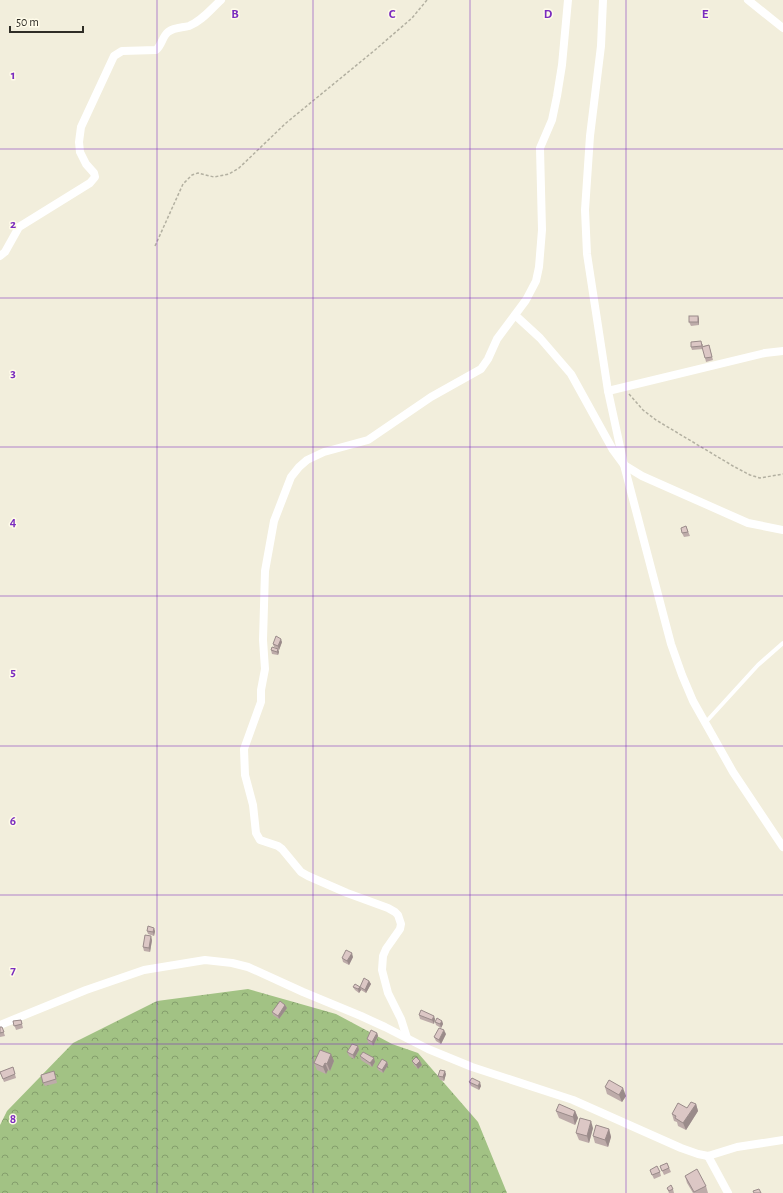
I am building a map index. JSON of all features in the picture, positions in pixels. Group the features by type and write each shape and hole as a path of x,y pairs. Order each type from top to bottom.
{"street":[{"path":"0,256 5,252 19,227 90,183 95,177 94,173 86,164 80,152 81,127 114,56 122,51 156,50 160,46 166,34 170,31 189,26 197,22 221,0"},
{"path":"406,1038 400,1019 388,992 382,970 383,956 386,949 400,929 401,924 398,915 388,908 347,893 301,872 282,849 278,846 260,840 256,833 253,805 245,775 244,748 262,702 261,690 266,670 263,640 265,571 274,521 291,477 298,467 307,460 324,452 368,440 431,397 481,369 488,359 497,339 526,300 536,281 539,267 542,230 540,148 552,120 557,96 562,65 568,0"},
{"path":"604,0 590,136 585,210 587,254 608,391 624,465 671,644 693,701 705,723 734,772 783,847"},
{"path":"748,0 783,28"},
{"path":"516,315 555,355 571,374 613,450 624,465 642,476 748,523 783,530"},
{"path":"608,391 783,351"},
{"path":"0,1026 86,990 144,970 205,960 218,961 248,967 361,1016 428,1049 573,1100 681,1148 698,1154 708,1156 736,1147 783,1140"},
{"path":"708,1156 728,1193"}],"lane":[{"path":"705,723 758,665 783,644"}],"path":[{"path":"155,246 183,184 192,175 198,173 214,177 229,174 239,168 286,123 412,18 427,0"},
{"path":"623,387 643,410 656,420 733,466 750,475 760,478 783,474"}],"green space":[{"path":"248,989 336,1014 392,1044 418,1053 478,1122 507,1193 0,1193 0,1125 7,1111 73,1043 157,1001"}],"building":[{"path":"689,316 698,316 698,322 689,322"},
{"path":"701,341 702,346 691,347 691,342"},
{"path":"709,345 712,357 705,358 702,347"},
{"path":"686,526 688,532 682,533 681,528"},
{"path":"276,636 281,639 278,646 273,644"},
{"path":"272,647 278,649 277,652 271,650"},
{"path":"148,926 154,928 153,932 147,931"},
{"path":"145,935 151,936 149,948 143,947"},
{"path":"346,950 352,953 347,961 342,958"},
{"path":"364,978 369,981 365,990 360,987"},
{"path":"355,984 360,987 358,989 353,987"},
{"path":"280,1001 285,1005 278,1016 272,1012"},
{"path":"421,1010 434,1016 432,1020 419,1015"},
{"path":"437,1018 442,1021 440,1024 435,1022"},
{"path":"21,1020 22,1024 14,1026 13,1021"},
{"path":"0,1027 2,1027 4,1032 0,1033"},
{"path":"439,1028 444,1030 439,1040 434,1037"},
{"path":"371,1030 377,1033 372,1042 367,1039"},
{"path":"352,1044 358,1046 353,1055 347,1052"},
{"path":"320,1050 331,1054 327,1064 325,1063 323,1067 314,1063"},
{"path":"363,1052 374,1058 370,1063 360,1056"},
{"path":"416,1057 420,1061 416,1065 412,1061"},
{"path":"382,1059 387,1062 382,1070 377,1067"},
{"path":"13,1067 15,1074 3,1079 0,1072"},
{"path":"440,1070 445,1071 443,1077 438,1076"},
{"path":"54,1071 56,1079 43,1083 41,1075"},
{"path":"472,1078 480,1082 478,1086 469,1082"},
{"path":"609,1080 623,1088 619,1095 605,1087"},
{"path":"691,1102 696,1104 683,1123 675,1118 676,1116 672,1114 678,1103 687,1108"},
{"path":"559,1104 575,1111 573,1117 556,1111"},
{"path":"580,1118 591,1121 587,1136 576,1133"},
{"path":"596,1125 609,1129 605,1140 593,1136"},
{"path":"667,1163 669,1168 662,1171 660,1166"},
{"path":"657,1166 660,1172 652,1175 650,1170"},
{"path":"697,1169 706,1186 694,1192 685,1176"},
{"path":"671,1185 673,1189 669,1191 667,1188"},
{"path":"759,1189 761,1193 754,1193 753,1191"}]}
